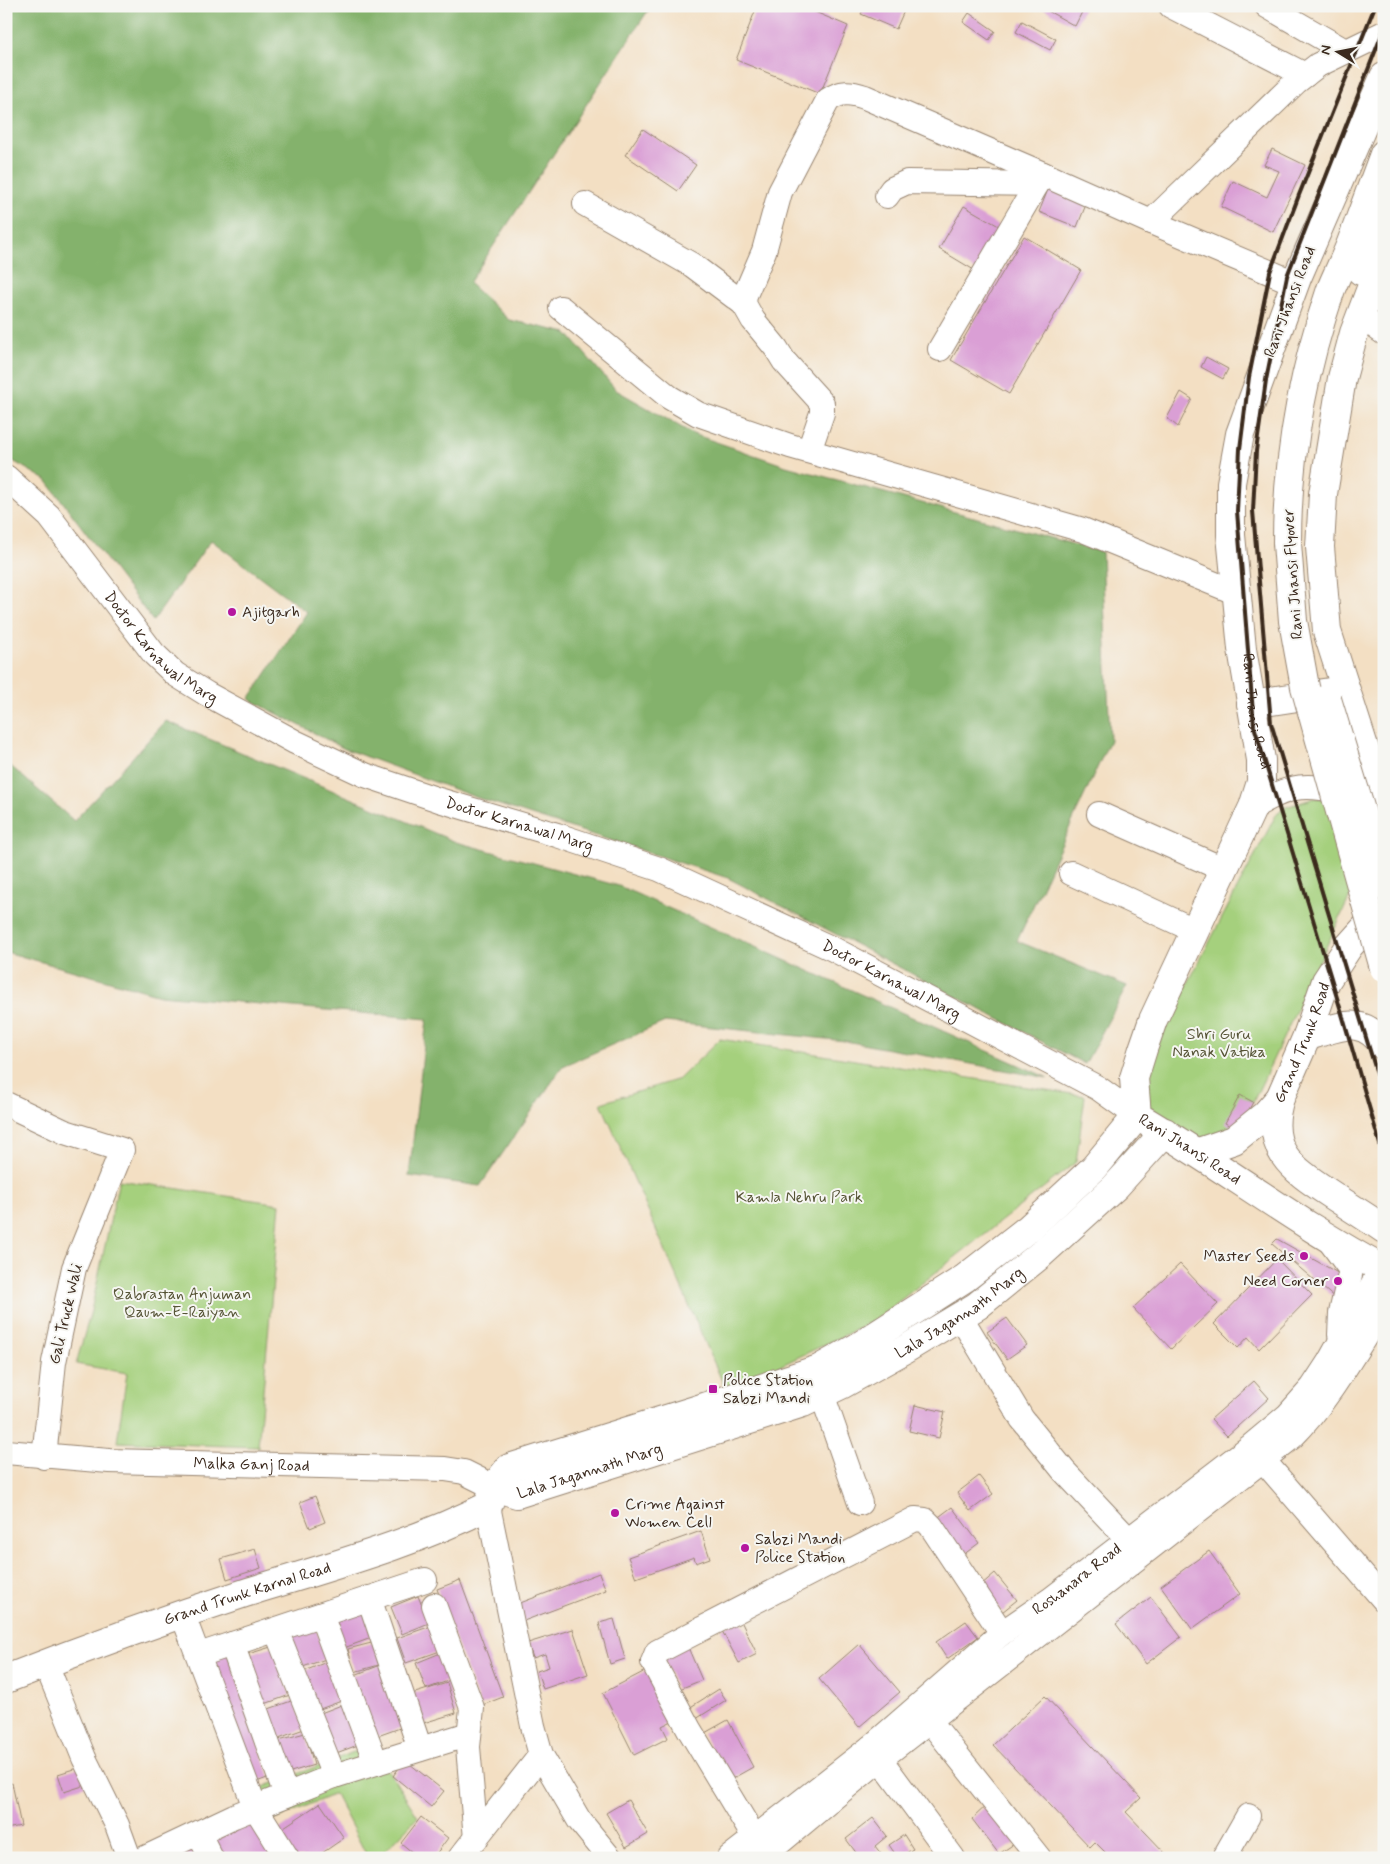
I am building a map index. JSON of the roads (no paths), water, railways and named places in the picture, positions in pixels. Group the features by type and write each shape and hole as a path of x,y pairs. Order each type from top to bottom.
{"main road":[{"name":"Rani Jhansi Road","path":"1383,1268 1329,1240 1199,1152 1138,1116 1134,1078 1153,1020 1253,807 1262,774 1242,649 1231,535 1231,483 1240,434 1295,283 1384,77"},
{"name":"Rani Jhansi Flyover","path":"1384,154 1332,288 1315,342 1303,393 1292,455 1287,501 1287,543 1293,620 1305,687 1384,968"},
{"name":"Rani Jhansi Flyover","path":"1384,214 1335,339 1309,458 1304,545 1310,619 1324,686 1384,886"},
{"path":"1383,804 1327,632 1320,547 1330,441 1342,378 1360,316 1384,254"},
{"path":"1251,704 1346,689"},
{"name":"Grand Trunk Road","path":"1199,1152 1234,1140 1265,1116 1280,1098 1307,1036 1326,981 1349,946 1384,907"},
{"path":"1307,1036 1347,1026 1361,1026 1375,1033 1384,1046"},
{"path":"1280,1098 1275,1128 1283,1156 1296,1172 1384,1229"},
{"name":"Lala Jagannath Marg","path":"832,1380 856,1348 965,1278 1029,1228 1094,1168 1138,1116"},
{"name":"Lala Jagannath Marg","path":"491,1496 517,1494 803,1403 832,1380 977,1306 1040,1255 1115,1186 1165,1132"},
{"name":"Grand Trunk Karnal Road","path":"6,1679 182,1613 410,1540 452,1524 491,1496"}],"street":[{"path":"1171,6 1305,75"},
{"path":"1267,6 1345,50"},
{"path":"1151,222 1305,75 1345,50 1384,33"},
{"path":"744,304 745,295 764,251 776,204 785,181 825,104 835,95 849,93 865,97 1040,179 1151,222 1295,283"},
{"path":"887,196 892,189 907,182 1040,179"},
{"path":"940,349 1040,179"},
{"path":"585,204 692,265 744,304 753,320 784,361 822,403 822,413 809,452"},
{"path":"561,308 669,397 698,414 809,452 1083,530 1237,593"},
{"path":"1360,316 1384,333"},
{"name":"Doctor Karnawal Marg","path":"6,476 48,516 154,654 175,674 207,694 295,742 365,775 659,869 833,949 1098,1088 1138,1116"},
{"path":"1253,807 1278,792 1303,786 1317,786 1383,804"},
{"path":"1100,814 1225,870"},
{"path":"1071,873 1196,931"},
{"path":"1098,1088 1134,1078"},
{"name":"Gali Truck Wali","path":"6,1104 65,1132 122,1150 74,1268 54,1362 44,1457"},
{"path":"1329,1240 1351,1270 1342,1313 1339,1344"},
{"name":"Roshanara Road","path":"729,1858 758,1847 875,1753 1002,1633 1050,1600 1251,1446 1288,1415 1312,1388 1383,1268"},
{"name":"Roshanara Road","path":"875,1753 930,1720 1292,1437 1312,1415 1384,1306"},
{"path":"960,1316 1022,1419 1064,1471 1128,1539"},
{"path":"832,1380 860,1503"},
{"name":"Malka Ganj Road","path":"6,1452 44,1457 109,1461 445,1469 464,1472 491,1496"},
{"path":"1263,1460 1384,1600"},
{"path":"491,1496 533,1726 541,1754 579,1820 610,1858"},
{"path":"758,1847 689,1729 653,1662 657,1652 915,1519 925,1520 931,1526 1002,1633"},
{"path":"199,1655 425,1580"},
{"path":"369,1598 420,1749"},
{"path":"434,1605 472,1708 469,1734 476,1839"},
{"path":"182,1613 255,1807 287,1858"},
{"path":"321,1614 376,1763"},
{"path":"276,1630 334,1776"},
{"path":"232,1644 286,1795"},
{"path":"46,1664 84,1758 117,1825 130,1858"},
{"path":"930,1720 1039,1858"},
{"path":"145,1858 255,1807 334,1776 469,1734"},
{"path":"875,1753 954,1858"},
{"path":"460,1858 541,1754"},
{"path":"1224,1858 1248,1816"},
{"path":"199,1834 211,1858"}],"railway":[{"path":"1375,6 1270,272 1249,377 1240,449 1237,511 1254,726 1384,1158"},
{"path":"1384,29 1287,276 1266,380 1256,451 1253,511 1271,723 1384,1097"}],"place":[{"name":"Ajitgarh","path":"232,612"},
{"name":"Master Seeds","path":"1304,1256"},
{"name":"Need Corner","path":"1338,1281"},
{"name":"Police Station Sabzi Mandi","path":"713,1389"},
{"name":"Crime Against Women Cell","path":"615,1513"},
{"name":"Sabzi Mandi Police Station","path":"745,1548"}],"park label":[{"name":"Shri Guru Nanak Vatika","path":"1219,1043"},
{"name":"Kamla Nehru Park","path":"799,1197"},
{"name":"Qabrastan Anjuman Qaum-E-Raiyan","path":"182,1303"}]}
